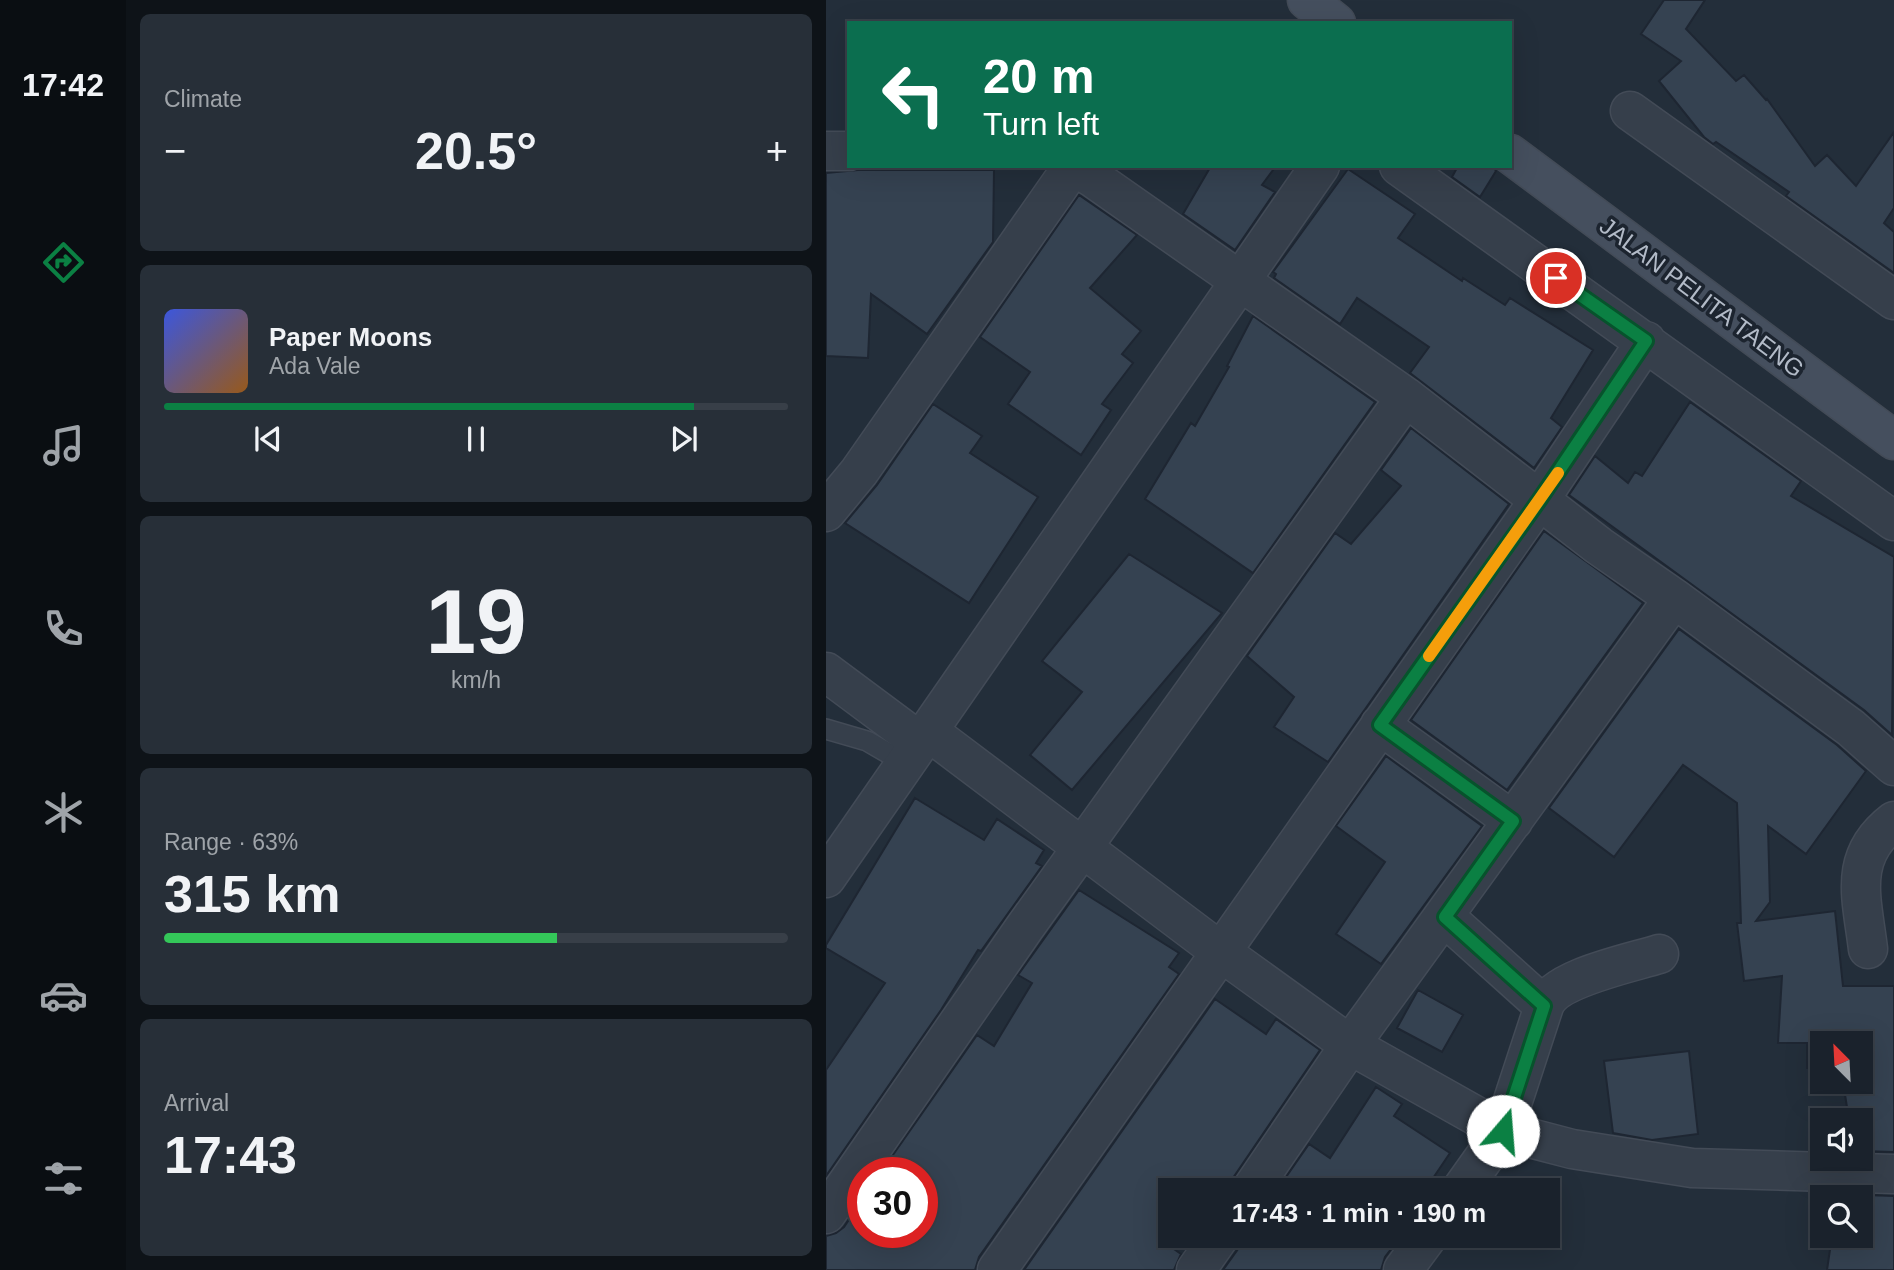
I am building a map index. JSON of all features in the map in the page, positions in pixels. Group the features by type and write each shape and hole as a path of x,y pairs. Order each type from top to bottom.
{"street":[{"path":"1307,0 1333,21"},
{"path":"1630,111 1894,300"},
{"path":"826,151 847,151"},
{"name":"JALAN PELITA TAENG","path":"1512,155 1894,440"},
{"path":"826,512 859,472 1072,168"},
{"path":"1077,168 1406,397 1851,728 1894,766"},
{"path":"826,878 1319,168"},
{"path":"1402,168 1894,521"},
{"path":"997,1270 1540,499 1646,341"},
{"path":"826,1214 1082,848 1406,397"},
{"path":"1259,1178 1350,1045 1674,598"},
{"path":"826,672 918,745 1082,848 1350,1045 1503,1131 1572,1149 1692,1168 1894,1174"},
{"path":"1380,725 1513,821"},
{"path":"1868,949 1860,879 1865,855 1877,835 1894,821"},
{"path":"1445,917 1544,1006"},
{"path":"1470,1178 1503,1131 1546,999 1562,986 1659,954"},
{"path":"1196,1270 1212,1248"},
{"path":"1404,1270 1420,1248"}],"lane":[{"path":"826,729 867,741 918,745"}],"building":[{"path":"1664,0 1705,0 1686,29 1736,81 1744,75 1767,99 1815,166 1827,155 1856,186 1894,132 1894,208 1884,223 1894,232 1894,273 1786,196 1789,192 1716,142 1713,144 1704,137 1659,81 1681,61 1641,34"},
{"path":"1210,168 1275,168 1262,185 1275,192 1235,250 1183,214"},
{"path":"1457,168 1494,168 1496,171 1480,197 1452,177"},
{"path":"1348,169 1415,214 1398,238 1462,281 1463,278 1505,305 1510,298 1593,350 1551,418 1562,427 1534,468 1410,373 1429,347 1357,298 1340,324 1274,278 1276,274 1273,272"},
{"path":"858,170 994,170 993,242 927,334 871,294 868,358 826,356 826,173"},
{"path":"1079,195 1137,235 1090,288 1141,331 1122,354 1133,363 1102,404 1111,410 1081,455 1008,404 1030,372 980,337"},
{"path":"1253,316 1375,402 1253,573 1145,499 1191,423 1195,426 1229,367 1227,366"},
{"path":"1690,402 1801,481 1791,496 1894,557 1892,735 1864,710 1569,495 1595,456 1628,483 1635,472 1642,476"},
{"path":"933,404 982,436 970,453 1038,497 969,603 845,523 877,485"},
{"path":"1411,428 1509,504 1328,762 1274,727 1294,697 1247,656 1335,533 1351,544 1401,486 1381,470"},
{"path":"1544,531 1643,603 1507,790 1411,720"},
{"path":"1129,554 1222,613 1072,790 1030,755 1082,692 1042,661"},
{"path":"1679,629 1837,745 1866,771 1806,854 1768,826 1770,902 1756,921 1835,911 1843,986 1894,986 1894,1152 1873,1151 1873,1108 1847,1108 1845,1094 1873,1094 1873,1031 1810,1031 1810,1068 1807,1068 1807,1043 1778,1043 1782,976 1744,981 1737,923 1741,923 1737,803 1683,765 1614,857 1549,808"},
{"path":"1386,756 1482,826 1381,964 1336,934 1385,862 1336,826"},
{"path":"915,798 984,840 997,819 1044,850 1036,863 1042,866 981,951 978,950 941,1010 826,1176 826,1070 885,983 826,948 826,945"},
{"path":"1079,890 1179,953 1169,967 1179,974 979,1257 975,1270 826,1270 826,1236 836,1233 847,1223 847,1248 938,1248 938,1157 892,1157 977,1035 994,1046 1032,983 1018,975"},
{"path":"1418,990 1463,1015 1442,1052 1397,1028"},
{"path":"1215,999 1266,1034 1276,1019 1320,1050 1233,1178 1158,1178 1158,1248 1172,1248 1181,1254 1174,1270 1024,1270"},
{"path":"1689,1051 1698,1134 1652,1140 1613,1133 1604,1061"},
{"path":"1376,1087 1402,1104 1394,1116 1450,1153 1433,1178 1285,1178 1309,1144 1330,1158"},
{"path":"1873,1195 1894,1196 1894,1270 1827,1270 1830,1248 1873,1248"},
{"path":"1392,1248 1385,1257 1381,1270 1223,1270 1238,1249"}],"slow traffic":[{"path":"1429,656 1558,473"}],"route":[{"path":"1503,1131 1544,1006 1445,917 1513,821 1380,725 1540,499 1646,341 1556,278"}]}
